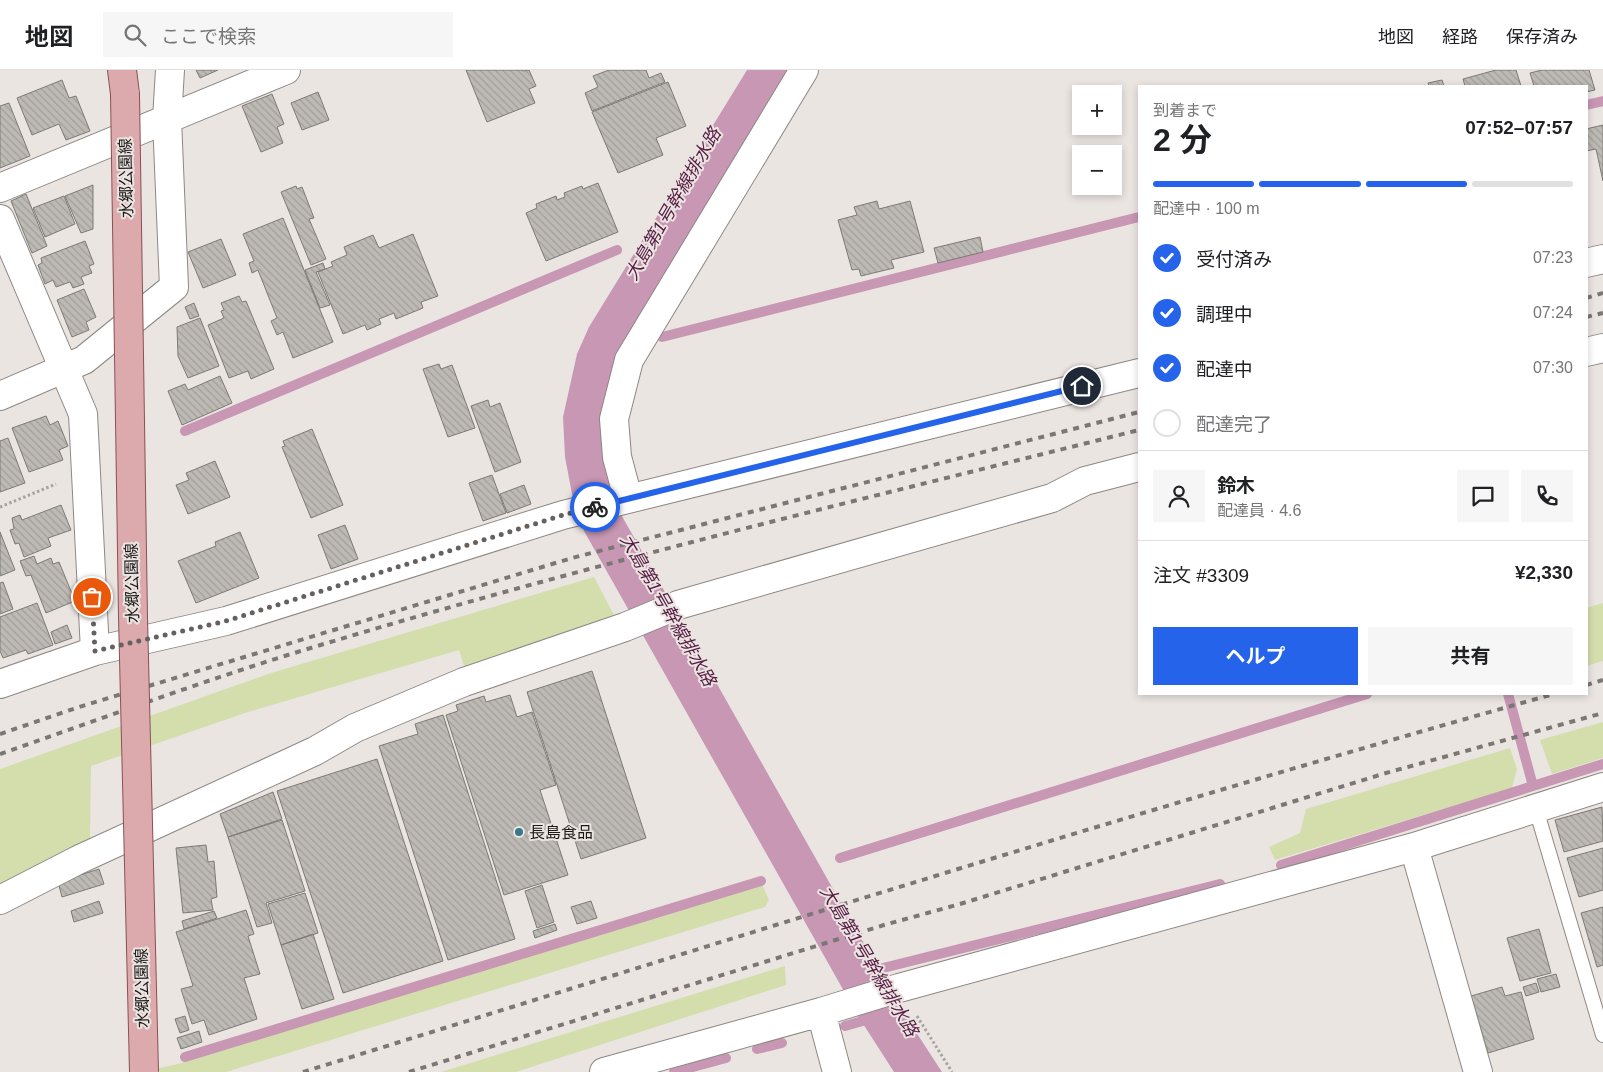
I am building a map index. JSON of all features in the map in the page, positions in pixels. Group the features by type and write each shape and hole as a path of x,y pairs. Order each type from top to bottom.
{"main road":[{"name":"水郷公園線","path":"124,78 133,617 144,1072"}],"street":[{"path":"0,396 84,360 174,287 168,119 170,70"},
{"path":"0,188 286,70"},
{"path":"622,500 614,419 629,360 804,70"},
{"path":"0,218 83,414 95,651"},
{"path":"1588,263 1603,259"},
{"path":"1588,352 1603,348"},
{"path":"0,684 95,651 226,621 563,515 1138,373"},
{"path":"0,900 86,856 315,751 355,728 464,682 626,627 678,605 1052,498 1085,480 1138,467"},
{"path":"604,1072 897,989 1414,847 1603,787"},
{"path":"1414,847 1478,1072"},
{"path":"833,1008 837,1072"}],"lane":[{"path":"1536,808 1603,1035"}],"path":[{"path":"0,507 86,471"},
{"path":"897,989 952,1072"}],"green space":[{"path":"594,577 616,619 467,676 459,650 248,712 91,766 90,841 0,890 0,769 271,673"},
{"path":"1603,603 1603,661 1588,665 1588,607"},
{"path":"1603,722 1603,758 1552,774 1540,740"},
{"path":"1510,748 1517,769 1512,788 1275,860 1269,847 1300,833 1306,809"},
{"path":"762,884 769,900 765,907 226,1072 140,1072 178,1064"},
{"path":"785,966 786,985 516,1072 441,1072"}],"water":[{"name":"大島第1号幹線排水路","path":"747,70 791,70 614,363 605,413 617,491 610,495 901,1009 942,1072 894,1072 858,1016 584,531 572,494 565,457 563,417 577,354 589,327"}],"building":[{"path":"196,70 218,70 200,78"},
{"path":"466,70 529,70 536,86 529,89 535,103 487,122"},
{"path":"609,70 646,70 649,78 661,73 665,82 592,111 585,93 598,87 593,76"},
{"path":"1496,70 1516,70 1521,85 1465,85 1463,79"},
{"path":"1542,70 1589,70 1595,90 1588,92 1588,85 1534,85 1530,73"},
{"path":"62,80 69,98 76,96 90,131 66,140 59,124 32,135 17,98"},
{"path":"1442,80 1444,85 1429,85 1428,83"},
{"path":"668,82 686,126 656,138 663,155 618,173 592,112"},
{"path":"318,92 329,120 302,130 291,103"},
{"path":"272,94 284,124 277,127 283,143 261,152 242,106"},
{"path":"9,103 30,156 0,168 0,106"},
{"path":"1603,125 1603,181 1596,149 1588,151 1588,129"},
{"path":"598,183 618,232 546,261 526,213 537,208 536,204 556,196 557,200 565,197 564,193 582,186 583,189"},
{"path":"93,185 93,229 81,233 65,196"},
{"path":"296,186 297,189 302,187 314,218 309,219 326,259 311,265 281,192"},
{"path":"26,194 47,246 32,253 11,201"},
{"path":"64,196 75,224 45,237 33,208"},
{"path":"877,201 879,209 910,201 924,252 891,260 894,268 861,276 859,269 852,270 838,220 857,215 854,207"},
{"path":"283,218 333,342 293,358 283,332 277,335 271,321 277,318 258,270 252,273 249,263 254,261 243,234"},
{"path":"413,234 438,296 421,302 423,308 396,319 394,313 379,319 381,324 367,330 365,325 343,334 318,272 333,266 331,262 347,255 344,247 373,235 379,248"},
{"path":"980,237 983,252 938,263 934,248"},
{"path":"221,239 236,275 203,288 188,252"},
{"path":"85,241 94,264 89,266 92,273 81,277 84,284 73,288 70,282 56,287 53,280 45,284 38,265 42,263 41,258"},
{"path":"323,263 325,269 316,272 330,305 320,308 305,270"},
{"path":"84,289 96,317 86,322 89,330 72,337 57,300"},
{"path":"239,296 242,302 246,301 274,369 251,379 248,371 229,378 208,325 224,318 221,311 224,310 221,303"},
{"path":"194,303 199,316 190,319 185,307"},
{"path":"200,318 219,366 188,378 178,356 177,327"},
{"path":"439,364 441,369 452,365 475,428 448,437 423,369"},
{"path":"220,376 232,403 182,425 168,391 185,384 188,390"},
{"path":"488,400 490,407 500,403 521,462 495,472 471,406"},
{"path":"46,416 50,425 58,421 68,446 59,450 63,460 29,472 12,428"},
{"path":"312,429 343,505 311,518 282,447 285,446 283,441"},
{"path":"8,438 25,483 0,492 0,441"},
{"path":"215,461 230,497 188,514 176,485 189,480 186,473"},
{"path":"492,475 506,513 483,521 469,483"},
{"path":"524,485 531,504 507,513 500,494"},
{"path":"61,505 71,530 48,538 51,546 24,557 19,543 15,544 10,530 14,529 12,518 20,515 22,520"},
{"path":"345,525 358,559 331,569 318,535"},
{"path":"0,532 15,570 0,576"},
{"path":"240,532 259,578 196,603 178,561 216,546 215,542"},
{"path":"34,556 37,564 51,558 53,564 59,562 75,601 46,613 31,575 26,576 20,561"},
{"path":"3,582 13,609 0,614 0,583"},
{"path":"37,603 53,645 28,654 26,650 3,658 0,651 0,617"},
{"path":"67,625 72,638 55,644 51,632"},
{"path":"592,671 646,838 581,859 527,692"},
{"name":"長島食品","path":"510,695 517,717 532,712 556,785 540,790 568,875 504,895 446,715 458,711 456,705 484,696 486,702"},
{"path":"443,715 515,939 448,960 379,746 418,734 415,724"},
{"path":"377,759 443,961 343,993 277,791"},
{"path":"273,792 282,819 228,837 220,814"},
{"path":"1602,807 1603,841 1564,852 1555,820"},
{"path":"282,820 305,891 266,903 272,923 257,927 228,837"},
{"path":"206,845 208,862 214,861 217,897 211,899 213,910 183,913 176,848"},
{"path":"1603,848 1603,890 1579,897 1567,858"},
{"path":"99,869 104,884 62,897 58,882"},
{"path":"542,885 554,922 537,928 525,891"},
{"path":"305,893 318,933 281,945 268,904"},
{"path":"99,901 103,913 74,922 71,911"},
{"path":"591,901 597,918 577,924 571,907"},
{"path":"1603,907 1603,965 1597,967 1581,913"},
{"path":"246,910 254,934 248,936 260,974 244,978 257,1019 209,1035 204,1020 192,1024 181,989 193,986 176,932"},
{"path":"214,911 217,918 184,929 182,921"},
{"path":"555,924 557,930 535,938 533,931"},
{"path":"1539,929 1551,973 1520,981 1507,938"},
{"path":"313,934 334,999 302,1009 281,945"},
{"path":"1556,974 1560,987 1541,992 1537,979"},
{"path":"1536,983 1539,992 1526,996 1523,987"},
{"path":"1502,987 1505,996 1521,992 1534,1039 1488,1053 1471,996"},
{"path":"185,1016 189,1030 180,1033 175,1019"},
{"path":"199,1031 202,1042 181,1049 177,1038"}],"waterway":[{"path":"1588,105 1603,101"},
{"path":"662,337 1138,217"},
{"path":"185,431 617,250"},
{"path":"840,858 1364,695"},
{"path":"1508,695 1533,786"},
{"path":"1281,865 1603,764"},
{"path":"185,1057 761,881"},
{"name":"大島第1号幹線排水路","path":"867,972 1220,884"},
{"path":"845,1026 873,1018"},
{"path":"757,1049 782,1043"},
{"path":"674,1072 726,1058"}],"railway":[{"path":"1588,297 1603,293"},
{"path":"1588,317 1603,313"},
{"path":"0,734 79,707 572,558 1138,412"},
{"path":"0,754 228,674 408,619 720,535 1138,430"},
{"path":"1588,684 1603,680"},
{"path":"303,1072 1083,831 1551,695"},
{"path":"409,1072 884,925 960,904 1386,773 1603,713"}],"way so far":[{"path":"92,597 95,651 226,621 563,515 595,507"}],"place":[{"name":"長島食品","path":"519,832"}],"route":[{"path":"595,507 1082,386"}]}
